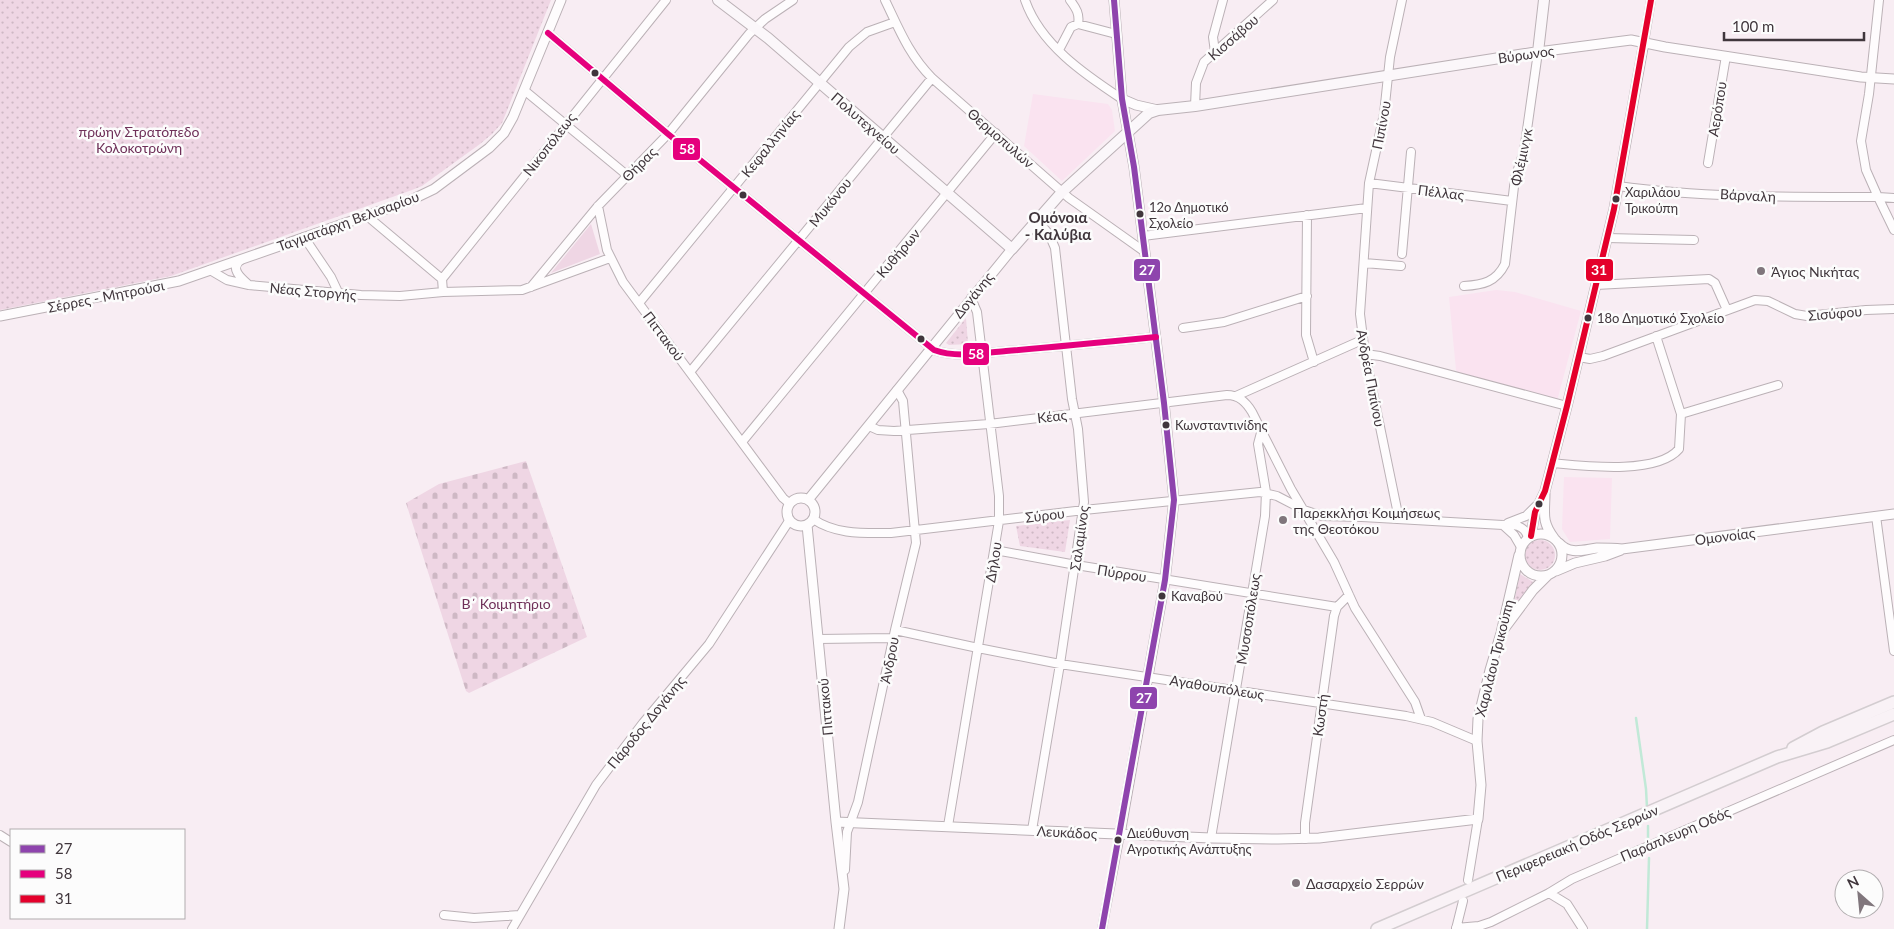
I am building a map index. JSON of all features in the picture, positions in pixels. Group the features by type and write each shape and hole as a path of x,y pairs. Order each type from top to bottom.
{"main road":[{"name":"Πολυτεχνείου","path":"718,0 755,28 819,82 1012,249"},
{"name":"Φλέμινγκ","path":"1538,52 1544,0"},
{"name":"Βύρωνος","path":"1158,110 1195,106 1538,52"},
{"name":"Δογάνης","path":"1012,249 1062,192 1143,117 1158,110"},
{"name":"Περιφερειακή Οδός Σερρών","path":"1377,929 1777,757 1823,732 1894,702"},
{"name":"Περιφερειακή Οδός Σερρών","path":"1777,757 1828,742 1894,714"}],"street":[{"name":"Ταγματάρχη Βελισαρίου","path":"210,270 428,192 488,148 508,128 561,0"},
{"name":"Νικοπόλεως","path":"442,279 666,0"},
{"name":"Θήρας","path":"530,288 598,206 668,134 734,51 755,28 793,0"},
{"name":"Θερμοπυλών","path":"885,0 912,55 932,78 1062,192 1145,252"},
{"path":"1025,0 1030,15 1045,36 1099,84 1136,105 1158,110"},
{"path":"1070,0 1079,17 1078,24"},
{"path":"1102,929 1165,580 1174,500 1143,236 1122,98 1114,0"},
{"path":"1215,52 1213,37 1223,0"},
{"name":"Κισσάβου","path":"1195,106 1196,84 1204,62 1273,0"},
{"name":"Πιπίνου","path":"1370,179 1384,114 1388,75 1402,0"},
{"path":"1501,633 1534,590 1561,562 1562,556 1556,541 1546,527 1544,519 1545,491 1607,238 1651,0"},
{"path":"1879,0 1871,78 1861,141 1866,170 1894,230"},
{"name":"Κεφαλληνίας","path":"639,303 819,82 858,38 873,30 896,22"},
{"path":"1059,50 1071,27 1078,24 1116,34"},
{"path":"548,33 601,79 931,348 948,353 981,353 1066,347 1156,337"},
{"name":"Βύρωνος","path":"1538,52 1627,40 1871,78 1894,79"},
{"name":"Φλέμινγκ","path":"1464,286 1489,282 1503,269 1506,259 1517,171 1524,151 1538,52"},
{"name":"Αερόπου","path":"1708,163 1726,56"},
{"name":"Μυκόνου","path":"690,372 932,78"},
{"path":"524,90 628,176"},
{"name":"Κυθήρων","path":"742,442 996,133"},
{"path":"1402,254 1411,152"},
{"name":"Πέλλας","path":"1370,179 1408,188 1512,201"},
{"name":"Ανδρέα Πιπίνου","path":"1370,179 1360,314 1362,340 1399,519"},
{"name":"Βάρναλη","path":"1618,186 1665,191 1774,196 1894,198"},
{"name":"Πιττακού","path":"598,206 603,235 610,258 623,282 783,498 789,503"},
{"path":"1143,236 1367,208"},
{"path":"366,215 442,279 443,292"},
{"path":"1307,215 1306,336 1314,362"},
{"name":"Σαλαμίνος","path":"1032,830 1084,510 1078,429 1066,347 1055,248 1049,234 1037,220"},
{"path":"304,237 331,277 338,292"},
{"path":"1607,238 1694,240"},
{"name":"Δογάνης","path":"808,500 1012,249"},
{"path":"243,258 238,262 236,272 249,285"},
{"name":"Νέας Στοργής","path":"210,270 227,280 249,285 387,296 443,292 514,291 530,288 610,258"},
{"path":"1364,263 1400,266"},
{"name":"Σέρρες - Μητρούσι","path":"0,316 164,284 210,270"},
{"path":"1596,285 1709,280 1715,283 1727,310"},
{"path":"1183,328 1224,322 1307,296"},
{"name":"Δήλου","path":"948,826 999,521 998,489 977,312 971,298"},
{"name":"Σισύφου","path":"1579,357 1596,358 1727,310 1760,300 1795,314 1807,316 1894,309"},
{"path":"1552,463 1639,466 1664,459 1673,455 1679,449 1681,414 1656,336"},
{"path":"1362,340 1236,396 1248,406 1262,429 1288,484 1334,562 1365,624 1415,702 1420,719"},
{"path":"1365,354 1380,356 1567,406"},
{"path":"1681,414 1778,385"},
{"name":"Άνδρου","path":"839,929 844,889 846,839 858,802 893,638 915,548 902,401 897,390"},
{"name":"Κέας","path":"869,426 883,431 989,424 1227,395 1236,396"},
{"name":"Μυσσοπόλεως","path":"1211,838 1265,516 1266,492 1258,448 1262,429"},
{"path":"1520,551 1530,537 1538,505 1545,491"},
{"name":"Σύρου","path":"810,522 849,532 915,532 1084,510 1246,492 1266,492 1304,510"},
{"path":"796,498 808,500 814,508 810,522 797,526 789,521 786,512 789,503 796,498"},
{"path":"1503,525 1523,518 1538,505"},
{"path":"1304,510 1322,516 1514,524 1526,531 1530,537"},
{"name":"Ομονοίας","path":"1556,541 1567,550 1574,551 1605,548 1622,550 1894,514"},
{"path":"1876,516 1890,589 1894,651"},
{"name":"Πάροδος Δογάνης","path":"512,929 596,785 644,723 710,644 789,521"},
{"name":"Πιττακού","path":"810,522 818,639 844,889"},
{"path":"1503,525 1514,534 1524,568 1534,575 1551,573 1575,563 1622,550"},
{"path":"1530,537 1540,534 1556,541"},
{"name":"Πύρρου","path":"995,550 1165,580 1337,607"},
{"name":"Χαριλάου Τρικούπη","path":"1468,880 1478,819 1481,784 1477,741 1480,707 1501,633 1520,551"},
{"path":"1337,607 1349,595"},
{"name":"Κωστή","path":"1305,839 1305,823 1334,616 1337,607"},
{"name":"Αγαθουπόλεως","path":"895,630 1060,664 1420,719 1477,741"},
{"path":"818,639 893,638"},
{"name":"Παράπλευρη Οδός","path":"1456,929 1479,926 1491,922 1549,893 1572,878 1894,740"},
{"name":"Λευκάδος","path":"836,822 1211,838 1305,839 1478,819"},
{"path":"1549,893 1567,904 1583,929"},
{"path":"1456,929 1463,901"},
{"path":"444,915 474,918 520,915"}],"shaded area":[{"path":"1033,94 1108,104 1112,110 1115,131 1062,181 1024,146"},
{"path":"1496,290 1515,292 1581,311 1557,401 1459,375 1456,370 1449,297"},
{"path":"1564,477 1612,478 1610,539 1570,542 1562,529"}],"green space":[{"name":"πρώην Στρατόπεδο Κολοκοτρώνη","path":"0,0 551,0 502,123 480,144 422,186 171,276 0,310"},
{"path":"591,224 600,254 551,273"},
{"path":"966,318 968,344 949,345 946,343"},
{"name":"Β΄ Κοιμητήριο","path":"526,461 587,637 469,693 466,691 406,503 439,484"},
{"path":"1070,520 1065,552 1020,546 1016,526"},
{"path":"1540,540 1551,544 1555,555 1551,566 1540,570 1529,566 1525,555 1529,544"},
{"path":"1520,574 1533,582 1513,609 1513,607"}],"waterway":[{"path":"1636,718 1647,808"},
{"path":"1648,826 1648,841"},
{"path":"1647,929 1649,858"}],"transit line":[{"name":"27","path":"1102,929 1165,580 1174,500 1164,403 1134,167 1122,99 1114,0"},
{"name":"31","path":"1531,536 1535,512 1545,491 1567,406 1614,209 1651,0"},
{"name":"58","path":"548,33 668,134 934,350 951,354 970,354 1156,337"}],"place":[{"name":"Χαριλάου Τρικούπη","path":"1616,199"},
{"name":"12ο Δημοτικό Σχολείο","path":"1140,214"},
{"name":"Άγιος Νικήτας","path":"1761,271"},
{"name":"18ο Δημοτικό Σχολείο","path":"1588,318"},
{"name":"Κωνσταντινίδης","path":"1166,425"},
{"name":"Παρεκκλήσι Κοιμήσεως της Θεοτόκου","path":"1283,520"},
{"name":"Καναβού","path":"1162,596"},
{"name":"Διεύθυνση Αγροτικής Ανάπτυξης","path":"1118,840"},
{"name":"Δασαρχείο Σερρών","path":"1296,883"}],"district":[{"name":"Ομόνοια - Καλύβια","path":"1058,226"}]}
